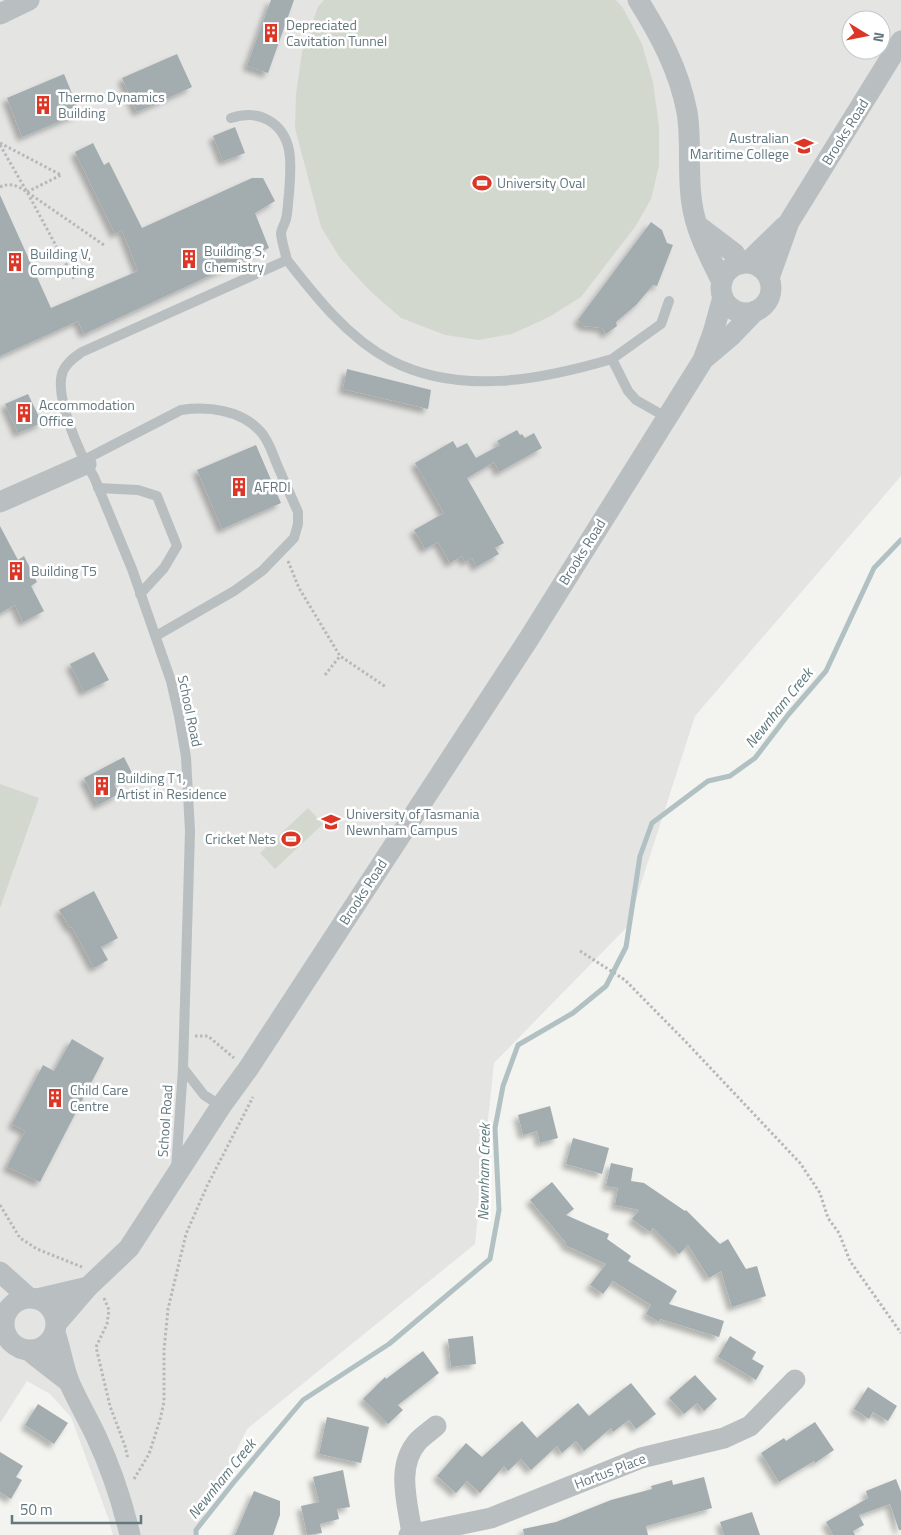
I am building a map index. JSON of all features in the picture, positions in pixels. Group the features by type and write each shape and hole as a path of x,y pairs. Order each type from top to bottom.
{"street":[{"path":"638,0 664,44 678,76 686,110 690,141 691,202 698,230 727,304 740,312 755,311 762,307 770,294 769,278 759,267 744,264 730,269 725,275 722,290"},
{"path":"0,14 23,1"},
{"name":"Brooks Road","path":"769,278 789,222 901,41"},
{"name":"Brooks Road","path":"744,264 789,222"},
{"path":"698,230 734,253 744,264"},
{"name":"Brooks Road","path":"55,1328 92,1284 129,1248 528,640 703,360 713,333 722,290"},
{"name":"Brooks Road","path":"703,360 731,336 755,311"},
{"path":"0,502 85,462"},
{"path":"0,1272 33,1299 44,1302 50,1308 69,1382 110,1468 123,1506 130,1535"},
{"path":"5,1319 13,1304 20,1300 33,1299 92,1284"},
{"path":"0,1291 3,1300 4,1328 12,1343 19,1348 36,1350 44,1346 51,1340 55,1328"},
{"path":"28,1350 69,1382"},
{"name":"Hortus Place","path":"410,1535 491,1518 642,1458 731,1436 750,1426 795,1380"},
{"path":"410,1535 404,1476 407,1460 417,1442 436,1426"}],"lane":[{"path":"231,118 242,114 264,118 276,125 284,134 288,145 291,174 286,220 281,232 287,260 309,289 347,328 367,345 390,360 433,376 477,381 528,379 570,372 612,360 661,324 669,301"},
{"name":"School Road","path":"175,1177 183,1068 190,831 186,757 171,681 156,636 94,477 85,462 65,411 60,381 64,369 71,359 82,352 287,260"},
{"path":"612,360 628,391 636,400 666,418"},
{"path":"85,462 181,410 196,408 231,412 249,421 261,432 298,512 298,524 294,538 262,571 234,591 156,636"},
{"path":"98,488 138,490 157,496 177,546 164,568 140,594"},
{"name":"School Road","path":"183,1068 204,1095 221,1106"}],"path":[{"path":"0,144 61,175 27,192"},
{"path":"0,144 74,280"},
{"path":"0,187 6,184 18,186 104,245"},
{"path":"283,550 299,588 340,656 386,687"},
{"path":"324,675 340,656"},
{"path":"580,950 625,980 800,1163 820,1193 828,1218 839,1233 850,1261 901,1332"},
{"path":"184,1036 208,1036 248,1069"},
{"path":"130,1472 132,1481 149,1454 160,1420 164,1402 164,1350 168,1309 186,1234 203,1195 254,1096"},
{"path":"0,1205 20,1238 37,1250 80,1266 109,1310 107,1324 96,1347 110,1406 125,1446 129,1464"}],"shaded area":[{"name":"University of Tasmania Newnham Campus","path":"0,0 901,0 901,476 695,716 627,927 494,1063 475,1244 247,1429 194,1535 113,1535 71,1417 50,1394 27,1381 0,1423"},
{"name":"University Oval","path":"324,0 616,0 623,8 642,44 653,82 659,126 659,166 651,199 635,227 581,297 549,317 512,334 479,340 445,335 401,318 368,289 340,258 321,227 295,128 296,94 302,52 318,7"},
{"path":"0,784 39,798 0,908"},
{"name":"Cricket Nets","path":"308,808 323,824 275,869 260,853"}],"building":[{"name":"Depreciated Cavitation Tunnel","path":"271,0 294,0 268,73 247,66"},
{"path":"177,54 192,87 137,112 122,78"},
{"name":"Thermo Dynamics Building","path":"64,74 80,113 22,137 7,98"},
{"path":"235,127 245,153 223,161 213,136"},
{"name":"Building S, Chemistry","path":"93,143 104,165 109,162 142,228 252,178 263,178 275,201 255,213 269,248 84,334 78,321 0,356 0,195 51,308 138,271 122,230 115,234 75,152"},
{"path":"651,222 662,230 667,243 673,245 657,286 653,285 636,305 616,322 617,326 606,334 602,328 584,326 578,320"},
{"path":"347,369 431,390 428,409 343,389"},
{"name":"Accommodation Office","path":"28,394 42,423 18,433 5,404"},
{"path":"517,430 525,438 534,433 542,448 499,472 494,462 467,478 504,543 495,548 499,554 476,567 472,558 465,562 462,556 450,563 438,542 425,549 414,530 444,513 415,463 453,441 457,448 467,443 476,458 500,445 497,441"},
{"name":"AFRDI","path":"256,445 281,503 222,529 197,470"},
{"name":"Building T5","path":"0,526 18,560 24,556 37,582 31,586 44,611 23,622 15,605 0,613"},
{"path":"94,652 109,680 84,692 70,664"},
{"name":"Building T1, Artist in Residence","path":"124,757 133,775 114,784 119,794 98,805 84,778"},
{"path":"94,891 118,938 101,947 108,960 94,968 72,927 70,928 59,910"},
{"name":"Child Care Centre","path":"72,1039 104,1058 40,1182 7,1167 25,1131 12,1124 43,1065 54,1071"},
{"path":"550,1106 558,1138 540,1143 537,1131 523,1135 518,1115"},
{"path":"573,1138 609,1148 602,1174 566,1164"},
{"path":"611,1163 633,1168 631,1181 644,1183 686,1210 720,1244 728,1239 746,1269 757,1266 766,1296 732,1307 721,1271 709,1278 688,1245 679,1254 653,1228 650,1232 632,1219 639,1210 615,1205 618,1188 606,1186"},
{"path":"552,1182 574,1209 566,1215 609,1234 607,1239 631,1256 628,1261 677,1291 669,1304 724,1321 719,1337 660,1319 659,1322 646,1314 651,1305 613,1281 603,1294 590,1285 606,1264 565,1245 566,1243 530,1200"},
{"path":"473,1336 476,1364 451,1367 448,1339"},
{"path":"730,1336 756,1352 752,1359 764,1366 756,1380 718,1357"},
{"path":"423,1351 439,1373 398,1405 403,1410 388,1424 363,1399 385,1377 386,1379"},
{"path":"695,1375 717,1399 704,1411 697,1403 684,1414 669,1398"},
{"path":"631,1383 656,1414 636,1429 629,1420 613,1432 611,1428 584,1451 576,1441 562,1453 557,1446 531,1470 521,1459 508,1471 504,1466 480,1493 467,1481 456,1493 437,1476 466,1443 482,1457 522,1421 537,1438 578,1403 589,1416"},
{"path":"868,1387 897,1406 888,1421 873,1412 869,1419 854,1409"},
{"path":"38,1404 68,1423 54,1444 25,1425"},
{"path":"327,1417 369,1427 361,1463 319,1454"},
{"path":"815,1422 834,1450 815,1463 814,1461 779,1482 761,1453 784,1438 786,1441"},
{"path":"0,1452 23,1466 16,1477 22,1480 11,1499 0,1492"},
{"path":"343,1470 350,1507 337,1509 339,1519 320,1524 322,1533 307,1535 301,1506 319,1502 313,1477"},
{"path":"704,1477 712,1508 646,1526 648,1535 524,1535 523,1529 556,1522 611,1500 652,1489 651,1486 672,1480 673,1485"},
{"path":"896,1479 901,1492 901,1530 899,1530 890,1504 859,1515 864,1525 853,1531 855,1535 833,1535 826,1522 868,1498 866,1491"},
{"path":"254,1491 280,1501 280,1515 273,1535 235,1535"},
{"path":"752,1512 760,1535 724,1535 720,1522"}],"waterway":[{"name":"Newnham Creek","path":"196,1535 196,1530 234,1482 303,1400 389,1344 490,1259 499,1210 495,1128 503,1086 518,1045 573,1013 606,986 626,947 640,856 652,823 708,781 730,776 755,758 788,715 826,671 874,568 901,540"}],"place":[{"name":"Depreciated Cavitation Tunnel","path":"271,33"},
{"name":"Thermo Dynamics Building","path":"43,105"},
{"name":"Australian Maritime College","path":"804,146"},
{"name":"University Oval","path":"482,183"},
{"name":"Building S, Chemistry","path":"189,259"},
{"name":"Building V, Computing","path":"15,262"},
{"name":"Accommodation Office","path":"24,413"},
{"name":"AFRDI","path":"239,487"},
{"name":"Building T5","path":"16,571"},
{"name":"Building T1, Artist in Residence","path":"102,786"},
{"name":"University of Tasmania Newnham Campus","path":"331,822"},
{"name":"Cricket Nets","path":"291,839"},
{"name":"Child Care Centre","path":"55,1098"}]}
